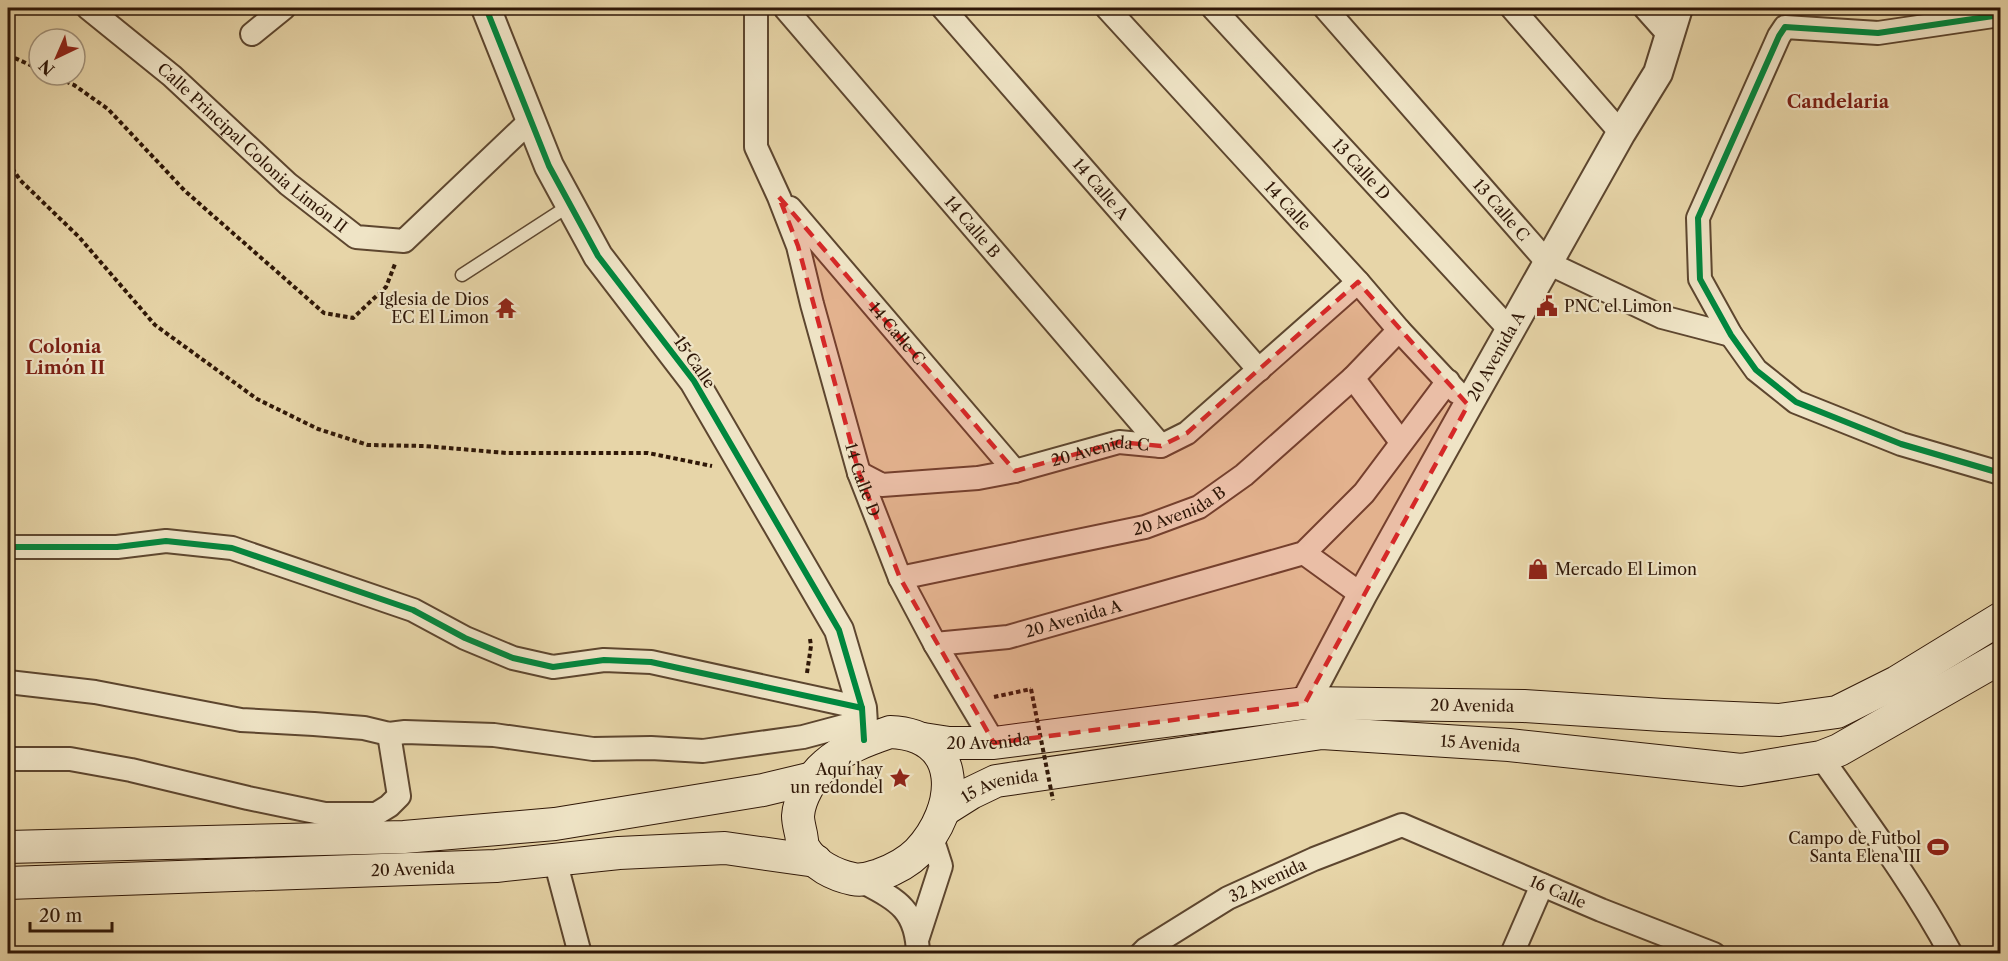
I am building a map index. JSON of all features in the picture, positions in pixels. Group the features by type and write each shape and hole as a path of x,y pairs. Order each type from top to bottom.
{"main road":[{"name":"20 Avenida","path":"922,739 950,743 994,743 1305,703 1524,706 1663,716 1780,720 1837,712 1896,682 2001,619"},
{"name":"15 Avenida","path":"938,822 970,793 996,781 1322,733 1509,745 1741,770 1821,757 1839,750 2001,658"},
{"path":"863,723 922,739 943,757 950,781 938,822 918,852 895,869 861,880 836,875 816,861 803,846 798,816 803,798 813,778 824,765 840,753 863,723"},
{"name":"20 Avenida","path":"8,847 404,837 555,824 763,790 813,778"},
{"name":"20 Avenida","path":"8,883 496,866 619,854 725,848 816,861"}],"street":[{"name":"Calle Principal Colonia Limón II","path":"88,8 172,76 288,184 356,237 404,240"},
{"path":"252,34 284,8"},
{"name":"15 Calle","path":"486,8 549,166 598,256 694,381 748,470 838,630 863,723"},
{"path":"756,8 756,147 779,197"},
{"name":"14 Calle B","path":"785,8 1161,446"},
{"name":"14 Calle A","path":"943,8 1259,370"},
{"name":"14 Calle","path":"1107,8 1468,405"},
{"name":"13 Calle D","path":"1213,8 1510,330"},
{"name":"13 Calle C","path":"1326,8 1548,262 1662,317 1731,335"},
{"path":"1512,8 1621,133"},
{"path":"1645,8 1670,36"},
{"name":"20 Avenida A","path":"1305,703 1362,595 1548,262 1658,73 1678,8"},
{"path":"2001,15 1878,33 1785,27 1742,117 1698,218 1700,279 1731,335 1756,370 1796,402 1901,444 2001,473"},
{"path":"404,240 531,120"},
{"name":"14 Calle C","path":"779,197 1016,471"},
{"name":"14 Calle D","path":"779,197 798,246 859,473 900,578 935,644 994,743"},
{"name":"20 Avenida C","path":"859,473 882,485 978,478 1016,471 1119,442 1161,446 1187,433 1358,282"},
{"name":"20 Avenida B","path":"900,578 1145,527 1199,507 1244,475 1353,378 1399,330"},
{"path":"1353,378 1401,442"},
{"name":"20 Avenida A","path":"935,644 1008,637 1304,553 1364,493 1448,381"},
{"path":"8,547 117,547 166,541 232,548 413,610 465,638 513,658 553,667 604,660 651,662 803,695 863,723"},
{"path":"1304,553 1362,595"},
{"path":"8,682 95,692 241,720 314,723 364,728 389,734 405,732 494,735 593,749 651,748 703,751 803,737 863,723"},
{"path":"8,759 70,759 131,770 325,814 376,814 399,796 389,734"},
{"path":"1821,757 1890,855 1936,926 1951,954"},
{"path":"918,945 941,866 938,822"},
{"name":"16 Calle","path":"1402,825 1542,885 1714,954"},
{"name":"32 Avenida","path":"1141,954 1228,898 1314,859 1402,825"},
{"path":"555,860 580,954"},
{"path":"861,880 893,897 911,916 918,945"},
{"path":"1512,954 1542,885"}],"lane":[{"path":"462,275 570,205"}],"path":[{"path":"8,55 27,64"},
{"path":"77,87 108,109 186,191 324,313 352,318 386,287 404,240"},
{"path":"8,162 20,180 79,237 155,325 257,399 318,429 368,445 424,446 507,453 648,453 720,468"},
{"path":"803,695 811,646 810,637"},
{"path":"1000,695 1031,689 1053,800"}],"highlighted area":[{"path":"779,197 1015,471 1119,442 1161,446 1187,433 1358,282 1468,405 1305,703 994,743 900,578 859,473 798,246"}],"cycle path":[{"path":"486,8 549,166 598,256 694,381 839,630 862,708 864,740"},
{"path":"2000,15 1878,33 1785,27 1698,218 1700,279 1731,335 1756,370 1796,402 1901,444 2000,473"},
{"path":"8,547 117,547 166,541 232,548 413,610 465,638 513,658 553,667 604,660 651,662 862,708"}],"place":[{"name":"PNC el Limon","path":"1547,306"},
{"name":"Iglesia de Dios EC El Limon","path":"506,308"},
{"name":"Mercado El Limon","path":"1538,569"},
{"name":"Aquí hay un redondel","path":"900,778"},
{"name":"Campo de Futbol Santa Elena III","path":"1938,847"}],"district":[{"name":"Candelaria","path":"1838,102"},
{"name":"Colonia Limón II","path":"65,357"}]}
